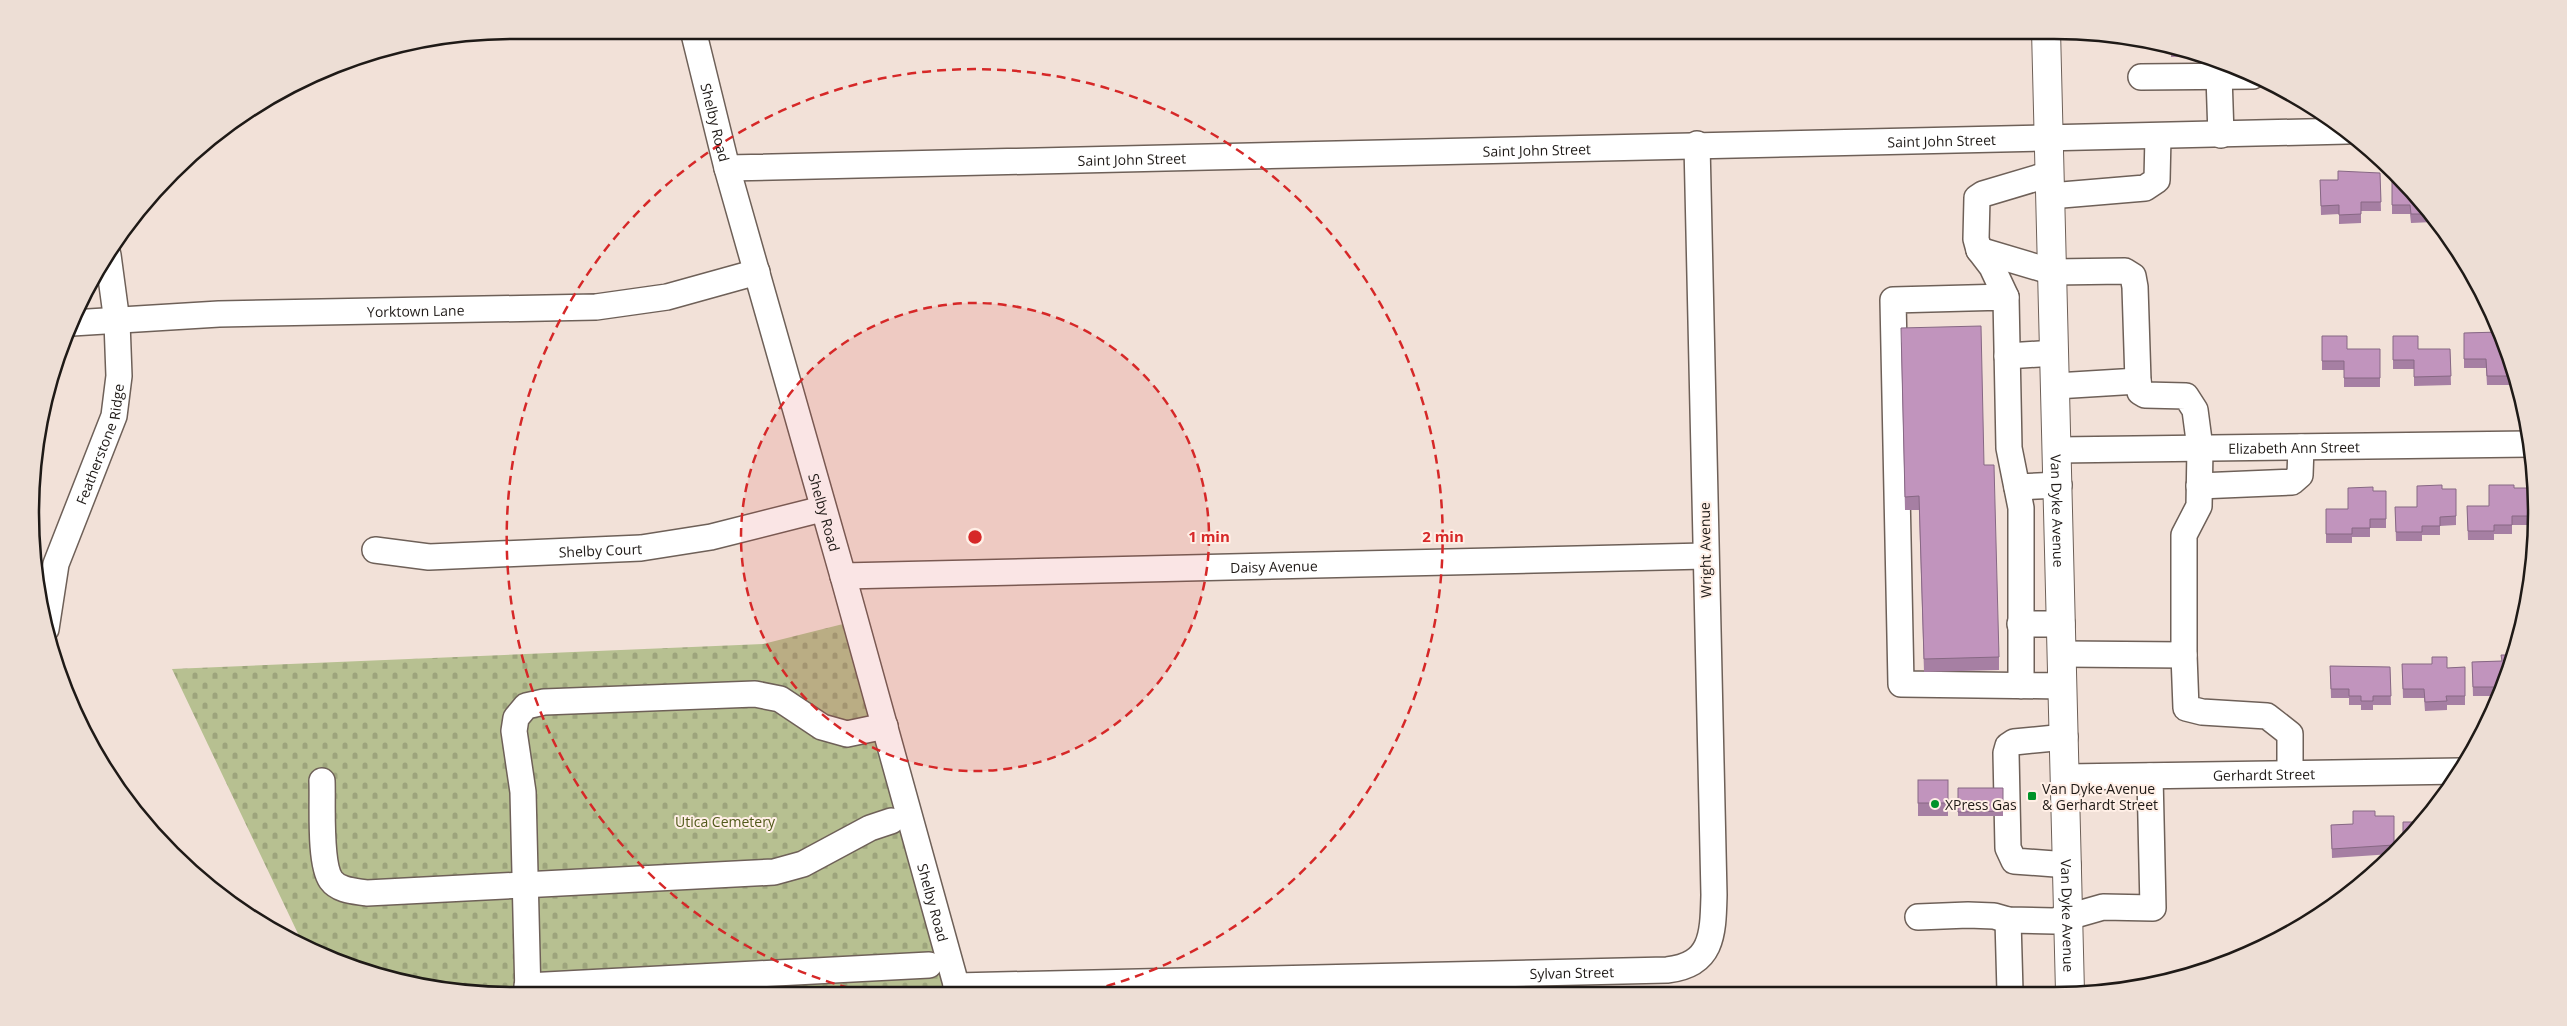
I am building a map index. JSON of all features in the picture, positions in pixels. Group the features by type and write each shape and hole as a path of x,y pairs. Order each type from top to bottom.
{"main road":[{"name":"Van Dyke Avenue","path":"2046,39 2059,485 2070,986"}],"street":[{"name":"Shelby Road","path":"695,39 726,168 822,509 843,576 956,987"},
{"path":"2219,76 2220,135"},
{"path":"2142,77 2237,76"},
{"name":"Saint John Street","path":"726,168 1697,144 2335,131"},
{"path":"2021,686 2022,546 2017,487 2009,448 2006,297 1992,267 1979,250 1976,239 1976,198 1983,194 2050,185 2145,188 2157,180 2158,136"},
{"name":"Wright Avenue","path":"1697,144 1714,895 1714,919 1709,941 1703,954"},
{"path":"1979,250 2053,272 2125,271 2133,276 2139,386 2150,397 2186,396 2190,399 2195,410 2200,448 2199,506 2184,535 2186,708 2202,712 2267,716 2290,734 2290,774"},
{"name":"Featherstone Ridge","path":"49,610 56,564 114,416 119,376 116,322 109,265"},
{"name":"Yorktown Lane","path":"79,323 219,314 596,307 667,297 756,272"},
{"path":"2006,297 1893,300 1901,684 2064,686"},
{"path":"2007,356 2055,353"},
{"path":"2056,386 2139,386"},
{"name":"Elizabeth Ann Street","path":"2058,450 2523,444"},
{"path":"2199,486 2292,482 2300,475 2301,447"},
{"path":"2017,487 2059,485"},
{"name":"Shelby Court","path":"375,550 429,557 641,548 711,537 822,509"},
{"name":"Daisy Avenue","path":"843,576 1705,556"},
{"path":"2020,624 2062,624"},
{"path":"2063,654 2184,655"},
{"path":"528,987 523,792 514,731 516,718 526,706 544,702 755,694 780,699 822,727 830,730 847,734 884,726"},
{"path":"2065,737 2014,742 2008,746 2006,753 2008,848 2014,861 2068,865"},
{"name":"Gerhardt Street","path":"2066,777 2452,770"},
{"path":"1918,917 1968,915 1994,916 2008,920 2054,921 2103,907 2152,908 2150,776"},
{"path":"322,781 325,865 332,881 345,890 367,892 774,872 803,864 870,828 891,821"},
{"path":"2008,920 2010,987"},
{"name":"Sylvan Street","path":"1064,987 1667,970 1685,968 1703,954"},
{"path":"590,987 929,965"}],"green space":[{"name":"Utica Cemetery","path":"855,621 957,987 482,986 420,978 390,971 332,951 299,936 172,669 763,644"}],"building":[{"path":"2338,171 2380,173 2381,202 2361,202 2361,214 2339,215 2339,205 2321,206 2320,180 2338,180"},
{"path":"2392,181 2422,214 2411,214 2410,205 2392,205"},
{"path":"1981,326 1984,465 1994,465 1999,657 1924,659 1919,496 1905,497 1901,328"},
{"path":"2492,332 2508,376 2487,376 2486,359 2464,359 2464,333"},
{"path":"2322,336 2347,336 2347,349 2380,349 2380,378 2344,378 2344,361 2322,361"},
{"path":"2393,336 2418,336 2418,349 2450,349 2451,376 2414,377 2414,360 2393,360"},
{"path":"2442,485 2442,489 2456,489 2456,516 2440,517 2440,526 2422,526 2422,532 2396,532 2395,507 2417,507 2417,486"},
{"path":"2489,485 2514,485 2514,488 2527,488 2528,516 2512,516 2512,525 2494,525 2494,531 2468,531 2467,506 2489,506"},
{"path":"2373,487 2373,491 2386,491 2386,519 2370,519 2370,528 2352,528 2352,534 2326,534 2326,509 2348,509 2348,488"},
{"path":"2501,655 2506,655 2494,688 2473,687 2472,662 2502,661"},
{"path":"2432,657 2447,657 2447,668 2465,667 2465,696 2446,696 2447,701 2425,702 2424,689 2403,689 2402,664 2432,664"},
{"path":"2330,666 2390,667 2391,696 2373,696 2373,701 2361,701 2361,696 2349,696 2349,689 2331,689"},
{"path":"1918,780 1948,780 1948,803 1918,803"},
{"path":"1958,788 2003,788 2003,811 1958,812"},
{"path":"2353,811 2375,811 2375,816 2394,816 2394,843 2392,845 2332,849 2331,825 2353,824"},
{"path":"2403,822 2414,822 2411,826 2403,834"}],"place":[{"name":"Van Dyke Avenue & Gerhardt Street","path":"2032,796"},
{"name":"XPress Gas","path":"1935,804"}]}
